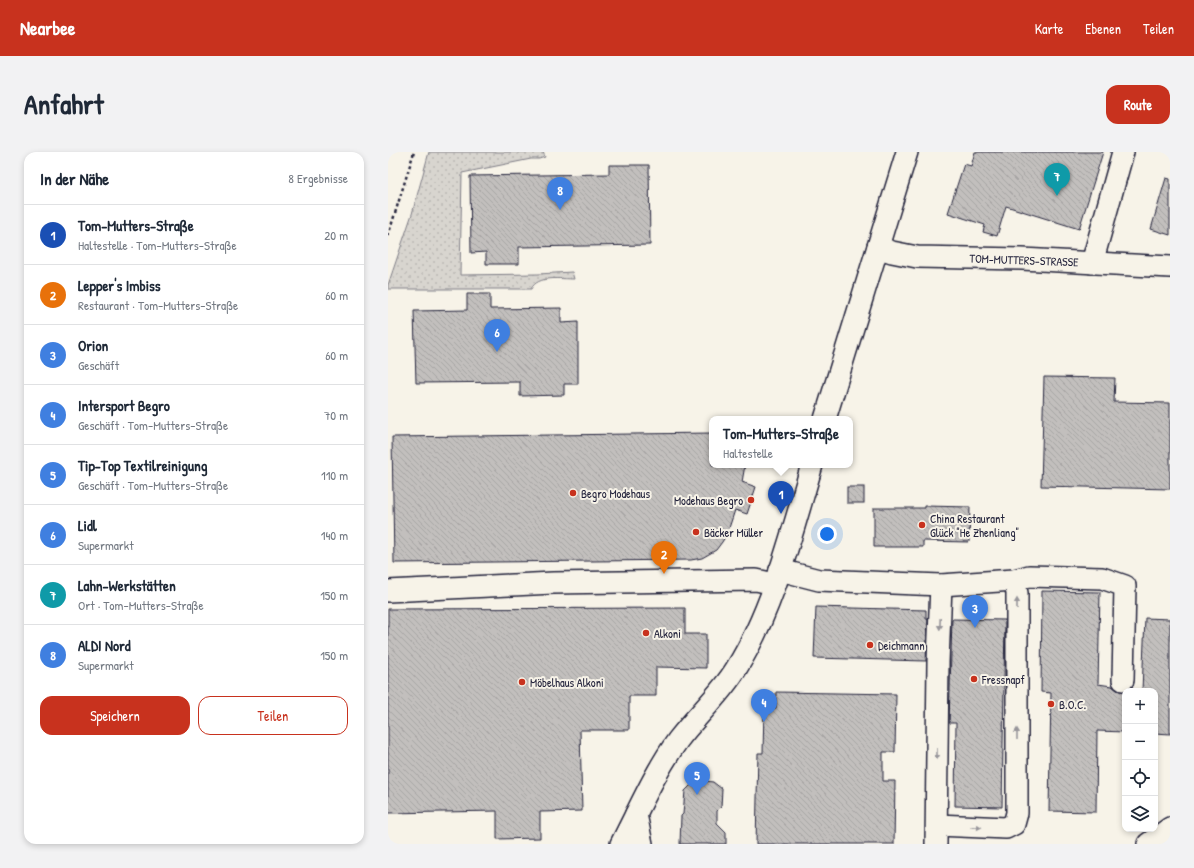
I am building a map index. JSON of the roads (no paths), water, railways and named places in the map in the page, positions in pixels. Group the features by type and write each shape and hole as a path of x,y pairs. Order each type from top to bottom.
{"street":[{"path":"826,416 907,152"},
{"path":"1092,263 1123,152"},
{"name":"TOM-MUTTERS-STRASSE","path":"878,247 892,252 917,256 1037,254 1092,263 1170,267"},
{"path":"621,844 662,764 679,740 735,670 758,628 777,577 811,468"},
{"path":"388,591 561,583 756,580 777,577 941,585 1014,580 1029,576 1102,578 1126,586 1123,680"},
{"path":"941,585 938,662 936,835 1006,828 1014,824 1017,813 1017,593 1014,580"},
{"path":"634,844 636,814"},
{"path":"636,814 642,844"},
{"path":"1150,843 1170,828"}],"place":[{"name":"Lahn-Werkstätten","path":"1057,196"},
{"name":"ALDI Nord","path":"560,210"},
{"name":"Lidl","path":"497,352"},
{"name":"Begro Modehaus","path":"573,493"},
{"name":"Modehaus Begro","path":"751,500"},
{"name":"Tom-Mutters-Straße","path":"781,514"},
{"name":"China Restaurant Glück \"He Zhenliang\"","path":"922,525"},
{"name":"Bäcker Müller","path":"696,532"},
{"name":"Lepper's Imbiss","path":"664,574"},
{"name":"Orion","path":"975,628"},
{"name":"Alkoni","path":"646,633"},
{"name":"Deichmann","path":"870,645"},
{"name":"Fressnapf","path":"974,679"},
{"name":"Möbelhaus Alkoni","path":"522,682"},
{"name":"B.O.C.","path":"1051,704"},
{"name":"Intersport Begro","path":"764,722"},
{"name":"Tip-Top Textilreinigung","path":"697,795"}]}
